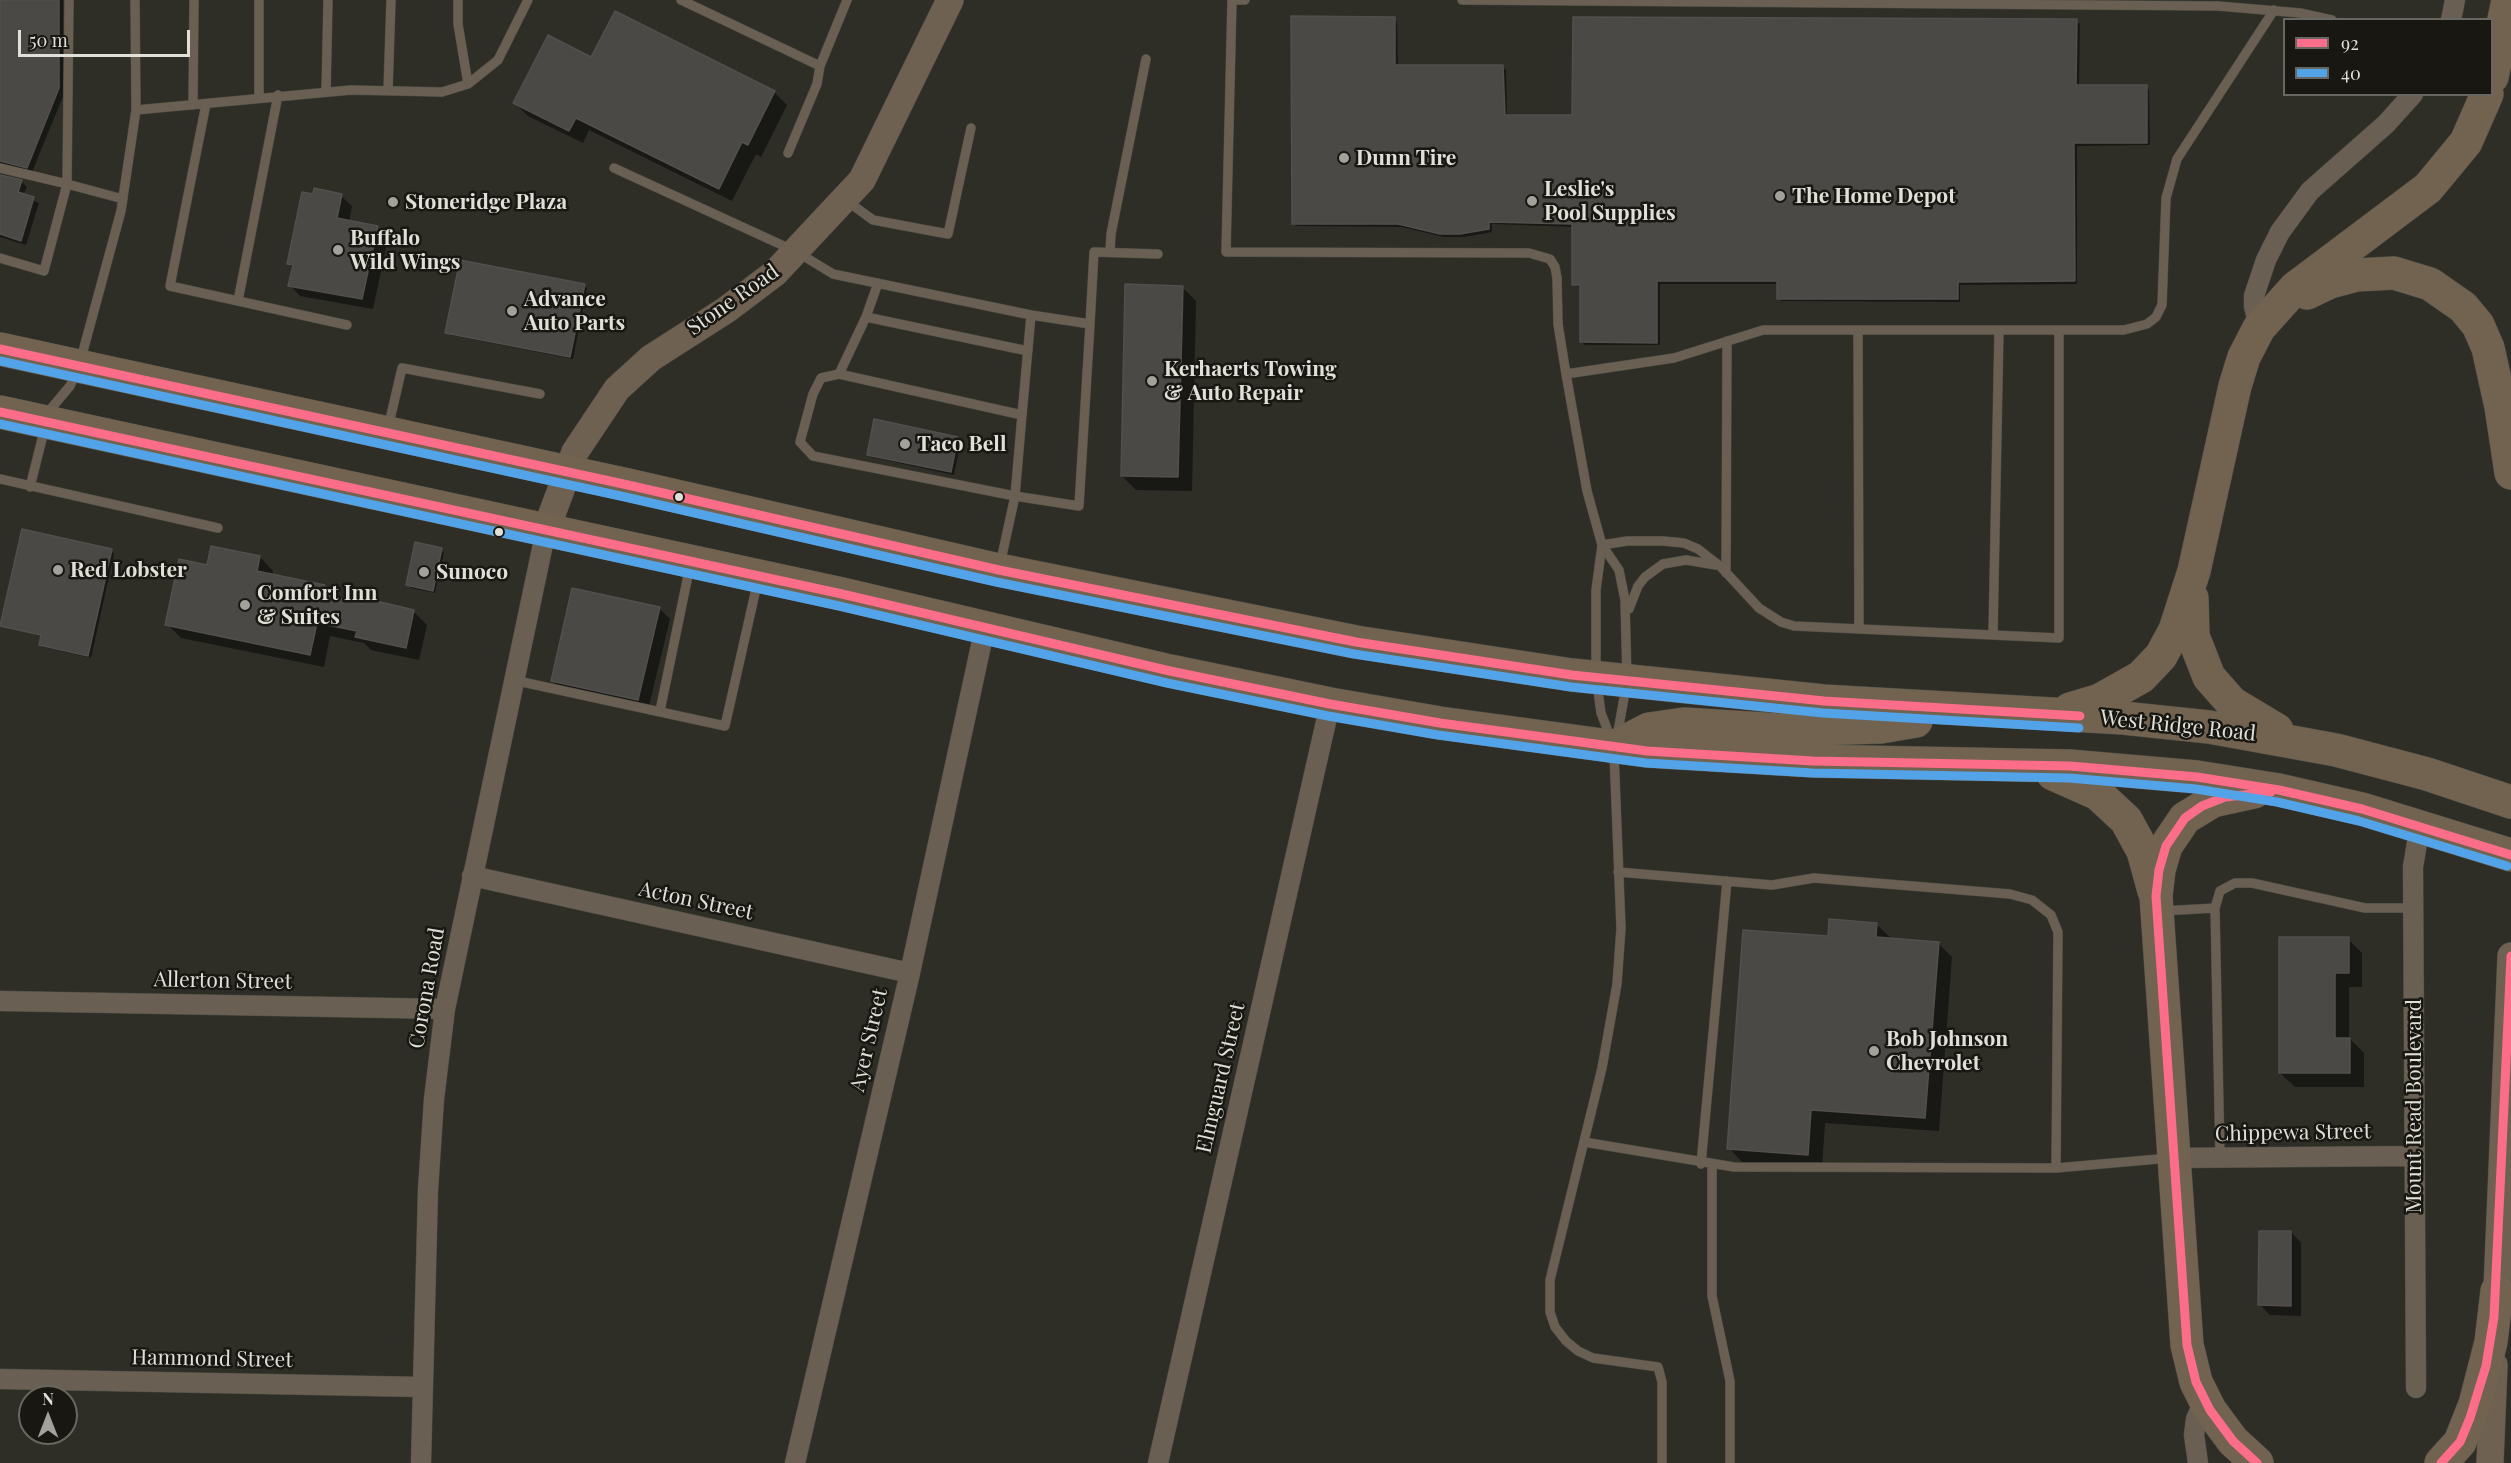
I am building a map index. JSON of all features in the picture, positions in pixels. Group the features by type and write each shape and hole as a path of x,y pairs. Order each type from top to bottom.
{"highway":[{"path":"2493,72 2508,0"},
{"path":"2039,714 2100,700 2141,677 2161,656 2175,630 2194,571 2235,386 2244,357 2259,328 2295,288 2404,208 2435,180 2466,142 2486,96"},
{"path":"2259,328 2305,294 2330,282 2356,275 2394,273 2418,279 2442,290 2471,316 2483,335 2496,380 2511,473"},
{"name":"West Ridge Road","path":"0,349 566,472 999,570 1356,642 1527,669 1824,701 2165,722 2251,733 2336,750 2427,774 2511,802"},
{"path":"0,412 691,561 1170,671 1330,704 1614,747 1813,761 2017,765 2154,772 2299,794 2423,826 2511,855"},
{"path":"2194,571 2191,610 2193,636 2199,657 2214,684 2232,703 2259,720 2292,736 2336,750"},
{"path":"1614,747 1649,729 1684,724 1781,730 1881,727 1980,710"},
{"path":"2017,765 2079,783 2098,794 2118,812 2133,830 2143,851 2157,911"},
{"path":"2257,1463 2223,1430 2204,1401 2196,1382 2187,1345 2157,911 2157,883 2162,858 2171,836 2193,812 2214,801 2238,794 2268,792 2299,794"},
{"path":"2441,1463 2460,1442 2473,1411 2491,1342 2497,1290"}],"street":[{"name":"Stone Road","path":"546,530 566,472 602,408 632,374 671,343 752,292 796,252 862,180 950,0"},
{"path":"2451,18 2455,0"},
{"path":"2259,328 2254,296 2266,260 2280,232 2310,191 2386,124 2411,96"},
{"name":"Corona Road","path":"421,1463 428,1190 434,1099 445,1009 546,530"},
{"name":"Ayer Street","path":"795,1463 910,973 985,627"},
{"name":"Elmguard Street","path":"1158,1463 1330,704"},
{"name":"Mount Read Boulevard","path":"2416,1388 2413,855 2423,826"},
{"name":"Acton Street","path":"472,876 910,973"},
{"path":"2490,1463 2511,956"},
{"name":"Allerton Street","path":"0,1001 445,1009"},
{"name":"Chippewa Street","path":"2174,1158 2414,1156"},
{"name":"Hammond Street","path":"0,1379 423,1387"},
{"path":"2198,1463 2195,1427 2204,1401"}],"lane":[{"path":"0,258 44,271 67,184 69,0"},
{"path":"30,487 45,422 56,402 70,386 79,366 123,199 136,110 135,0"},
{"path":"193,105 194,0"},
{"path":"259,0 259,97"},
{"path":"326,92 328,0"},
{"path":"388,91 391,0"},
{"path":"458,0 458,24 468,84"},
{"path":"136,110 326,92 442,92 468,84 498,60 528,0"},
{"path":"681,0 819,66"},
{"path":"788,153 817,84 819,66 847,0"},
{"path":"1245,0 1232,0 1226,252 1540,254 1550,259 1555,267 1558,324 1587,491 1602,545 1619,570 1627,623"},
{"path":"1462,0 2206,6 2274,10 2320,18"},
{"path":"1566,374 1674,358 1762,330 2135,329 2156,317 2164,290 2166,198 2177,159 2274,10"},
{"path":"1110,252 1111,234 1146,59"},
{"path":"238,301 278,95"},
{"path":"206,104 170,286 347,325"},
{"path":"845,199 873,220 948,234 971,128"},
{"path":"0,168 123,199"},
{"path":"614,168 796,252 834,274 1031,315 1090,324"},
{"path":"1022,415 839,374 821,378 813,394 800,442 813,456 1015,496 1079,506 1094,252 1158,254"},
{"path":"839,374 866,317 878,283"},
{"path":"999,570 1015,496 1031,315"},
{"path":"866,317 1028,351"},
{"path":"1858,330 1859,629"},
{"path":"1994,635 1999,330"},
{"path":"1602,545 1645,540 1684,543 1704,553 1724,570 1760,608 1781,622 1794,626 2059,638 2059,330"},
{"path":"1724,570 1727,341"},
{"path":"387,434 402,368 540,394"},
{"path":"0,480 218,528"},
{"path":"1602,545 1596,590 1622,720 1614,747 1621,928 1617,984 1602,1068 1550,1280 1550,1312 1555,1327 1566,1341 1585,1355 1616,1362 1658,1367 1662,1382 1662,1463"},
{"path":"1614,747 1601,714 1627,623 1629,608 1638,586 1645,577 1663,564 1686,560 1724,570"},
{"path":"660,711 691,561"},
{"path":"513,680 725,726 759,576"},
{"path":"1618,872 1772,885 1814,878 2010,894 2032,900 2051,915 2058,932 2056,1168"},
{"path":"1701,1164 1727,881"},
{"path":"2220,1158 2215,908 2220,891 2235,883 2243,882 2365,908 2413,908"},
{"path":"2157,911 2215,908"},
{"path":"1584,1142 1701,1164 1798,1168 2056,1168 2174,1158"},
{"path":"1712,1165 1712,1296 1730,1381 1730,1463"}],"building":[{"path":"0,0 59,0 59,88 27,168 0,161"},
{"path":"615,11 775,91 748,145 742,142 719,189 576,118 569,131 513,103 548,35 591,57"},
{"name":"The Home Depot","path":"1291,16 1395,17 1395,65 1503,65 1505,115 1572,115 1573,17 2077,19 2076,85 2147,85 2147,143 2074,143 2075,281 1958,282 1958,299 1777,299 1777,281 1657,281 1657,343 1580,342 1580,285 1572,285 1572,224 1489,222 1489,229 1460,234 1440,234 1398,224 1292,224"},
{"path":"0,175 22,180 18,192 34,197 21,241 0,234"},
{"path":"314,188 342,194 337,218 378,226 362,299 288,286 293,265 287,264 302,192 313,194"},
{"path":"460,260 585,284 570,357 445,333"},
{"name":"Kerhaerts Towing & Auto Repair","path":"1125,284 1183,286 1178,477 1121,476"},
{"path":"874,419 958,437 951,472 867,455"},
{"path":"22,529 112,549 88,656 39,645 41,635 0,626"},
{"path":"415,542 442,548 433,591 406,585"},
{"name":"Comfort Inn & Suites","path":"211,546 260,556 257,571 325,585 323,594 363,604 364,598 414,610 406,648 355,637 357,631 317,623 310,655 165,625 179,559 207,565"},
{"path":"572,588 660,607 638,700 551,681"},
{"path":"1829,919 1877,923 1876,937 1939,942 1925,1118 1811,1110 1808,1155 1727,1149 1743,930 1828,936"},
{"path":"2279,937 2349,937 2349,973 2335,973 2335,1038 2350,1038 2350,1073 2279,1073"},
{"path":"2259,1231 2291,1231 2291,1306 2258,1305"}],"transit line":[{"name":"92","path":"0,349 628,485 999,570 1356,642 1572,675 1824,701 2080,716"},
{"name":"40","path":"0,361 625,497 996,582 1354,654 1571,687 1823,713 2079,728"},
{"name":"92","path":"0,412 842,594 1170,671 1330,704 1440,723 1647,751 1813,761 2070,766 2197,777 2279,790 2362,809 2511,855"},
{"name":"40","path":"0,424 839,606 1167,683 1328,716 1438,735 1646,763 1813,773 2069,778 2196,789 2277,802 2359,821 2507,866"},
{"name":"92","path":"2257,1463 2233,1441 2210,1410 2196,1382 2187,1345 2156,896 2159,870 2166,846 2185,818 2202,806 2225,797 2271,792"},
{"name":"92","path":"2441,1463 2460,1442 2470,1418 2486,1366 2494,1317 2511,956"}],"place":[{"name":"Dunn Tire","path":"1344,158"},
{"name":"The Home Depot","path":"1780,196"},
{"name":"Leslie's Pool Supplies","path":"1532,201"},
{"name":"Stoneridge Plaza","path":"393,202"},
{"name":"Buffalo Wild Wings","path":"338,250"},
{"name":"Advance Auto Parts","path":"512,311"},
{"name":"Kerhaerts Towing & Auto Repair","path":"1152,381"},
{"name":"Taco Bell","path":"905,444"},
{"name":"Red Lobster","path":"58,570"},
{"name":"Sunoco","path":"424,572"},
{"name":"Comfort Inn & Suites","path":"245,605"},
{"name":"Bob Johnson Chevrolet","path":"1874,1051"}]}
